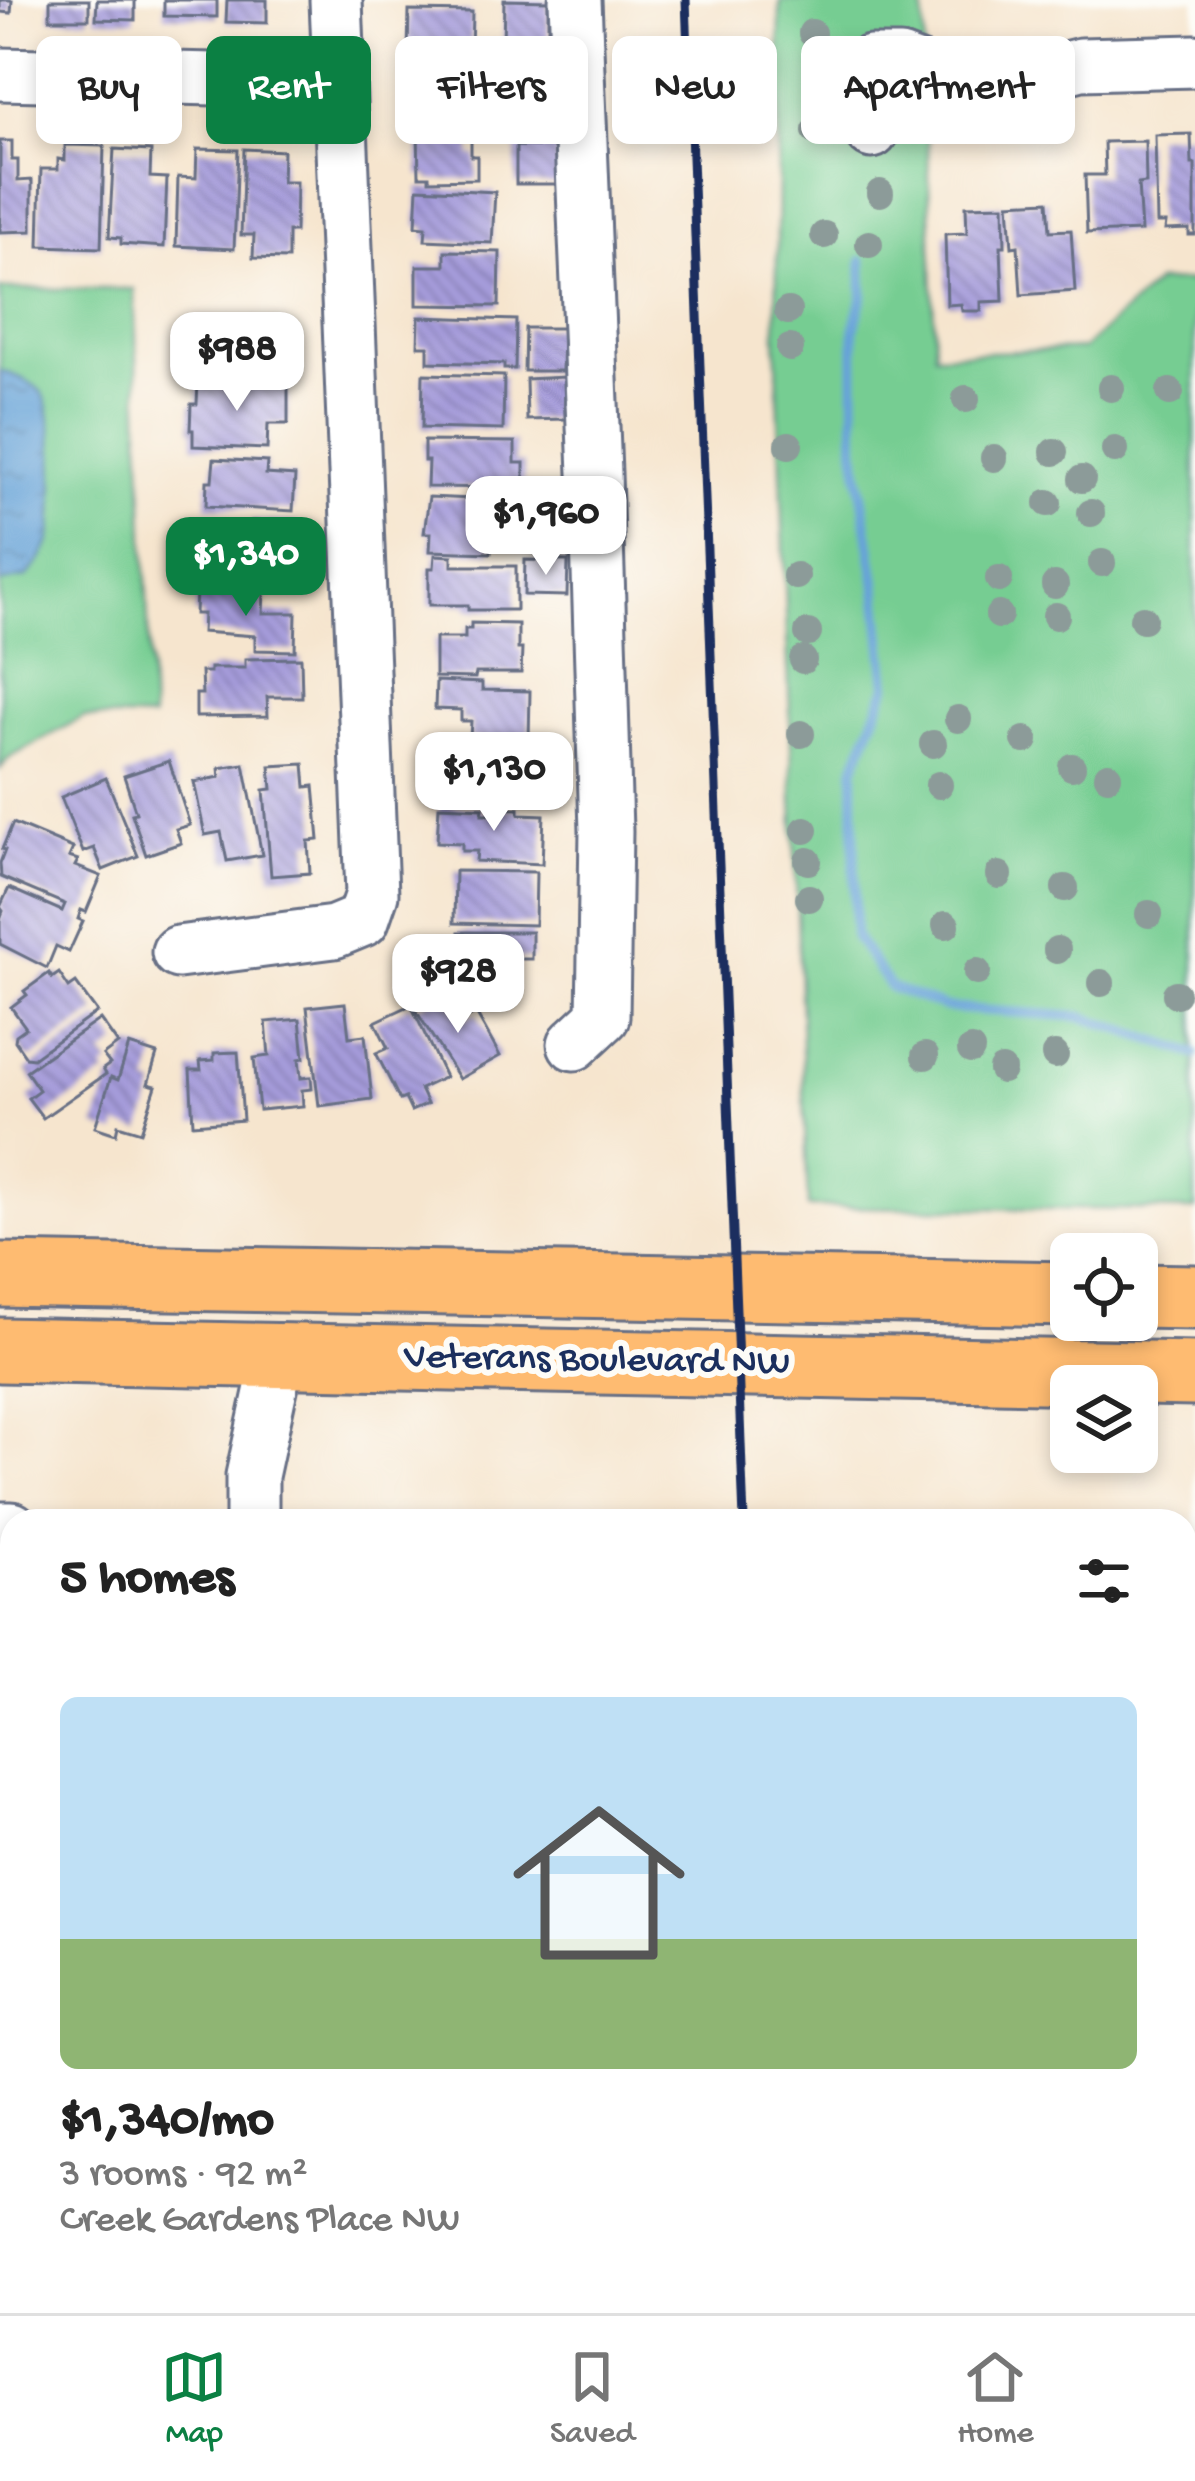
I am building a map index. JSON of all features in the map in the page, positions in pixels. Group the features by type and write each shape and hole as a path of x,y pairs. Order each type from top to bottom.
{"main road":[{"name":"Veterans Boulevard NW","path":"0,1275 1050,1294"},
{"path":"1158,1296 1195,1297"},
{"name":"Veterans Boulevard NW","path":"5,1350 1195,1374"}],"street":[{"path":"336,0 337,36"},
{"path":"574,1044 603,1017 606,831 575,0"},
{"path":"1075,66 1195,61"},
{"path":"0,74 206,79"},
{"path":"178,952 334,932 363,920 372,894 342,144"},
{"path":"253,1509 252,1476 278,1356"}],"green space":[{"path":"780,0 923,0 924,36 801,36 801,144 928,144 935,354 1083,349 1157,282 1195,281 1195,1210 808,1207 776,336"},
{"path":"0,289 134,289 152,719 83,717 8,759 0,769"}],"water":[{"path":"0,371 28,382 47,403 54,485 51,536 45,553 27,577 0,583"}],"building":[{"path":"0,0 12,0 11,13 0,12"},
{"path":"50,0 89,0 89,19 50,19"},
{"path":"97,0 135,0 135,20 96,19"},
{"path":"164,0 217,0 217,17 164,16"},
{"path":"227,0 267,0 267,23 226,22"},
{"path":"504,0 548,1 548,36 503,36"},
{"path":"409,11 472,12 471,36 408,36"},
{"path":"1191,134 1195,235 1189,235 1189,229 1165,230 1166,223 1157,223 1155,135"},
{"path":"0,141 12,141 18,181 32,180 32,231 0,232"},
{"path":"1145,141 1146,183 1138,184 1141,231 1087,233 1085,175 1105,175 1104,142"},
{"path":"418,144 471,144 471,156 477,156 477,179 419,176"},
{"path":"65,145 104,146 101,248 39,246 41,169 58,169 58,159 65,160"},
{"path":"516,146 557,147 557,184 516,184"},
{"path":"114,149 151,151 150,177 167,178 164,247 121,244 121,238 109,237"},
{"path":"197,149 238,150 234,249 176,246 178,177 196,178"},
{"path":"244,149 283,151 282,182 296,182 295,232 288,232 288,259 253,258 254,235 241,235"},
{"path":"418,188 495,192 492,243 425,240 426,227 416,226"},
{"path":"1048,201 1050,231 1071,230 1075,291 1021,295 1009,203"},
{"path":"1004,205 1003,301 981,302 981,311 947,305 945,234 967,233 966,206"},
{"path":"445,251 500,252 499,306 417,305 417,266 445,266"},
{"path":"419,317 516,320 515,369 504,369 504,364 428,362 428,346 418,346"},
{"path":"190,318 258,318 258,340 289,339 289,379 246,379 246,370 203,370 203,377 190,377"},
{"path":"525,328 563,328 562,371 524,371"},
{"path":"423,374 504,376 503,430 422,428"},
{"path":"564,377 565,419 527,420 526,379"},
{"path":"198,382 288,385 288,424 268,424 267,449 193,446 191,404 197,404"},
{"path":"424,441 515,442 515,463 524,463 524,488 427,487"},
{"path":"214,459 267,462 266,474 295,476 293,511 206,506"},
{"path":"429,497 493,500 491,553 430,551 431,533 424,533"},
{"path":"524,505 565,507 564,553 523,552"},
{"path":"252,521 298,523 296,565 259,563 258,583 192,580 194,522 252,525"},
{"path":"435,555 452,556 452,566 516,566 516,610 429,605 429,568 434,568"},
{"path":"525,560 568,561 567,596 524,595"},
{"path":"196,591 264,592 263,613 296,613 295,651 255,650 255,636 202,632 203,614 195,614"},
{"path":"471,623 518,624 521,673 435,677 435,638 465,638"},
{"path":"301,658 302,697 267,697 268,716 196,717 201,672 245,668 245,659"},
{"path":"436,681 482,683 482,690 530,691 529,740 470,738 471,721 461,721 461,710 435,709"},
{"path":"471,744 539,746 537,801 436,799 437,762 471,762"},
{"path":"169,761 190,825 176,829 181,843 146,855 124,776"},
{"path":"244,764 262,855 227,861 221,832 205,835 194,782 220,777 219,768"},
{"path":"304,764 306,787 314,786 319,840 308,841 310,873 271,876 264,790 272,789 270,766"},
{"path":"106,778 138,856 103,870 94,848 83,852 61,797"},
{"path":"439,806 483,808 482,814 493,814 493,808 544,815 542,864 476,861 477,851 462,851 462,843 437,842"},
{"path":"13,823 73,848 69,857 78,860 75,866 101,876 86,912 81,910 78,919 83,921 69,952 56,946 47,968 0,944 0,907 9,888 62,911 65,904 1,877 2,849"},
{"path":"455,871 536,872 535,925 454,923"},
{"path":"459,932 532,932 532,959 518,959 518,972 504,972 503,990 472,989 459,978"},
{"path":"49,973 52,978 59,973 69,988 76,983 97,1012 33,1058 26,1057 15,1041 26,1028 11,1007"},
{"path":"445,991 462,1021 476,1013 500,1056 459,1079 415,1009"},
{"path":"345,1003 349,1037 365,1035 372,1099 319,1106 307,1007"},
{"path":"411,1005 445,1077 420,1089 427,1104 411,1111 405,1098 400,1100 376,1053 388,1048 375,1022"},
{"path":"100,1019 118,1044 103,1055 110,1064 103,1069 106,1074 43,1118 28,1098 39,1090 26,1071"},
{"path":"300,1019 301,1078 311,1077 312,1089 302,1090 303,1106 259,1110 254,1058 269,1056 266,1022"},
{"path":"129,1045 157,1054 148,1084 156,1086 141,1132 118,1125 116,1134 95,1127 111,1077 118,1080"},
{"path":"238,1052 243,1120 193,1124 190,1070 201,1070 200,1061 214,1060 214,1053"}],"waterway":[{"path":"862,261 863,295 854,330 855,450 887,686 854,769 855,936 890,987 947,1008 1083,1017 1195,1054"}],"railway":[{"path":"686,0 744,1509"}]}
